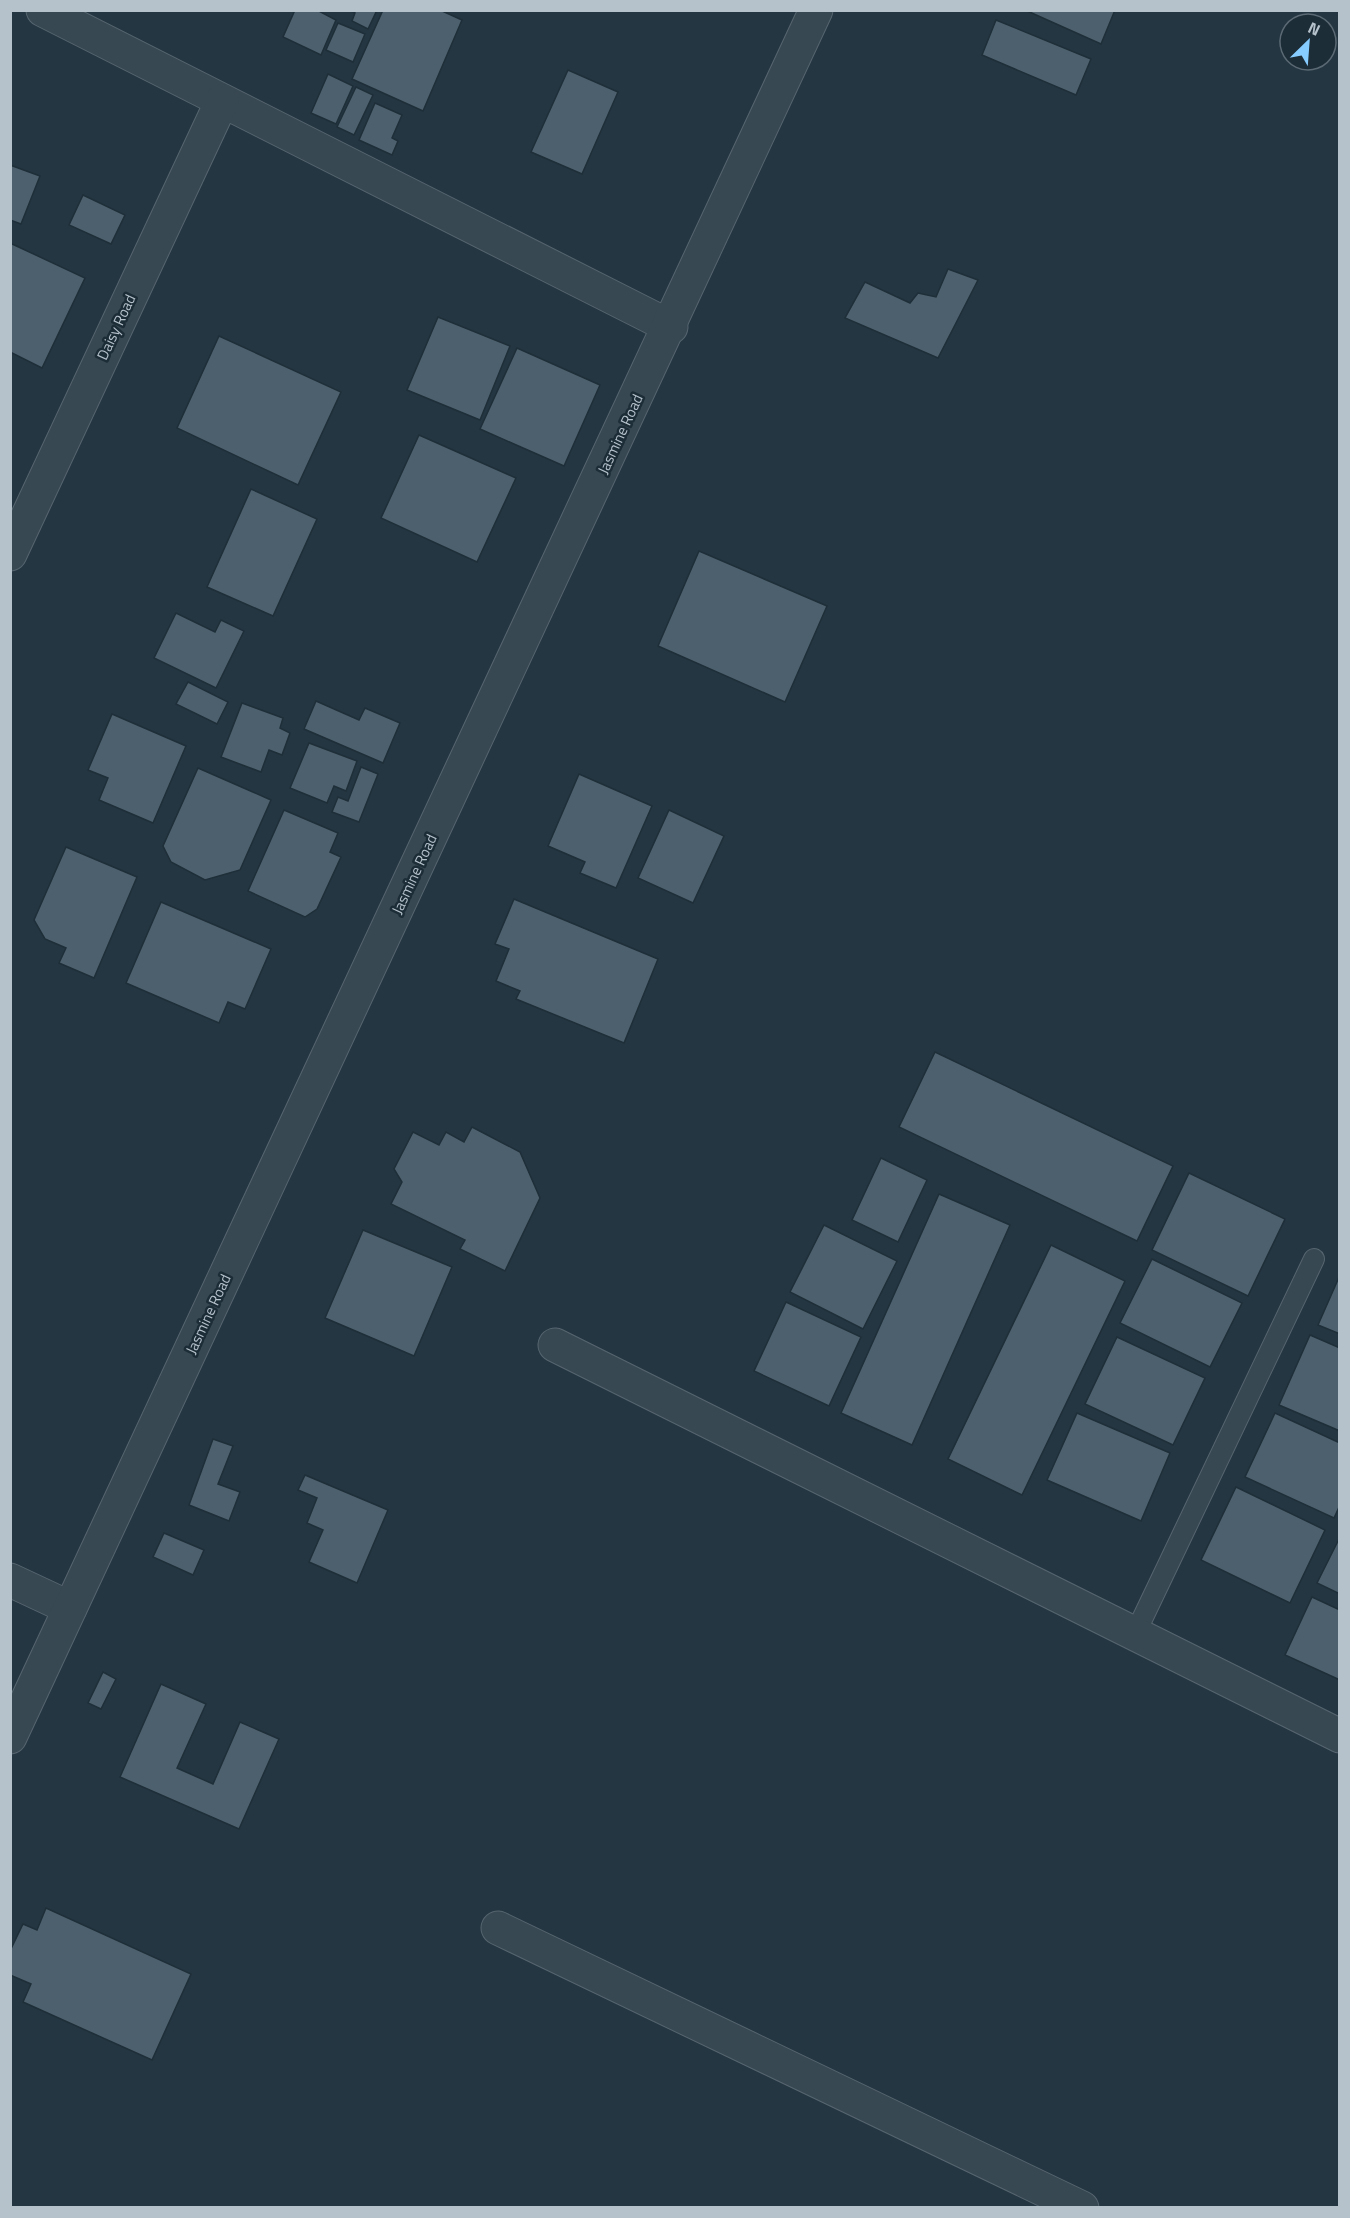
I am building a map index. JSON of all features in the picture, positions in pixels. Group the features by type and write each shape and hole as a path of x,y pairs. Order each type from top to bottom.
{"street":[{"path":"43,10 670,327"},
{"name":"Jasmine Road","path":"10,1737 816,10"},
{"name":"Daisy Road","path":"10,554 222,101"},
{"path":"555,1345 1340,1736"},
{"path":"10,1580 70,1608"},
{"path":"498,1928 1082,2208"}],"lane":[{"path":"1135,1634 1314,1259"}],"building":[{"path":"295,10 317,10 336,20 321,55 283,37"},
{"path":"348,10 377,10 368,29 352,21 355,13"},
{"path":"383,10 440,10 462,20 423,111 352,79"},
{"path":"1025,10 1115,10 1101,44"},
{"path":"996,20 1091,59 1076,95 982,55"},
{"path":"338,23 365,34 353,62 326,50"},
{"path":"568,70 618,92 582,174 531,152"},
{"path":"328,74 353,86 336,124 311,113"},
{"path":"356,87 373,95 354,135 337,127"},
{"path":"375,103 402,115 392,138 398,141 392,155 359,140"},
{"path":"10,165 40,176 21,224 10,220"},
{"path":"83,195 125,215 111,244 69,225"},
{"path":"10,243 85,278 42,368 10,352"},
{"path":"948,269 978,280 938,358 845,318 865,282 910,303 918,293 936,297"},
{"path":"438,317 510,346 480,420 407,390"},
{"path":"219,336 341,392 298,485 177,428"},
{"path":"517,348 600,385 564,466 480,429"},
{"path":"419,435 516,478 477,562 381,518"},
{"path":"251,489 317,519 273,616 207,587"},
{"path":"699,551 827,606 785,702 658,646"},
{"path":"176,613 215,632 221,620 244,631 216,688 154,658"},
{"path":"188,682 228,702 217,724 176,704"},
{"path":"316,701 359,720 365,708 400,723 383,763 304,729"},
{"path":"242,703 283,718 280,728 290,733 282,755 269,750 261,772 221,757"},
{"path":"112,714 186,746 153,823 99,800 108,778 88,770"},
{"path":"309,743 357,761 346,791 334,786 327,803 290,788"},
{"path":"361,767 378,774 359,822 332,812 338,797 348,801"},
{"path":"198,768 271,800 240,870 205,880 171,862 163,846"},
{"path":"579,774 652,806 616,888 580,873 585,862 548,846"},
{"path":"284,810 338,833 330,852 341,857 317,909 305,917 248,891"},
{"path":"669,810 724,836 693,903 638,878"},
{"path":"66,847 137,877 94,978 59,963 66,948 45,939 34,920"},
{"path":"514,899 658,959 624,1043 516,999 520,991 496,981 509,949 495,944"},
{"path":"161,902 271,949 245,1009 228,1002 219,1023 126,983"},
{"path":"935,1052 1173,1166 1137,1241 899,1127"},
{"path":"472,1127 520,1152 540,1198 505,1271 460,1249 465,1240 391,1204 402,1182 394,1169 413,1132 439,1145 446,1132 464,1142"},
{"path":"881,1158 927,1180 898,1242 852,1220"},
{"path":"1189,1173 1285,1219 1248,1296 1152,1250"},
{"path":"939,1194 1010,1225 912,1445 841,1413"},
{"path":"824,1225 897,1261 863,1329 790,1292"},
{"path":"363,1230 452,1267 414,1356 325,1318"},
{"path":"1051,1245 1125,1281 1022,1495 948,1459"},
{"path":"1152,1259 1242,1303 1210,1367 1120,1323"},
{"path":"1340,1275 1340,1334 1318,1325"},
{"path":"786,1302 861,1337 829,1406 754,1371"},
{"path":"1310,1335 1340,1348 1340,1431 1279,1405"},
{"path":"1117,1337 1205,1378 1173,1445 1085,1404"},
{"path":"1077,1413 1170,1453 1141,1521 1047,1480"},
{"path":"1275,1413 1340,1443 1340,1505 1334,1518 1245,1477"},
{"path":"213,1439 233,1446 218,1484 240,1492 229,1521 189,1505"},
{"path":"305,1475 388,1510 357,1583 309,1562 323,1530 307,1523 317,1498 298,1490"},
{"path":"1236,1487 1325,1530 1290,1603 1201,1560"},
{"path":"164,1533 204,1550 193,1575 153,1557"},
{"path":"1340,1537 1340,1594 1317,1583"},
{"path":"1312,1597 1340,1610 1340,1680 1285,1655"},
{"path":"103,1672 116,1679 101,1709 88,1703"},
{"path":"161,1684 206,1704 177,1768 213,1784 240,1722 279,1739 239,1829 120,1777"},
{"path":"46,1908 191,1974 152,2060 23,2002 31,1984 10,1975 10,1951 23,1924 37,1930"}]}
